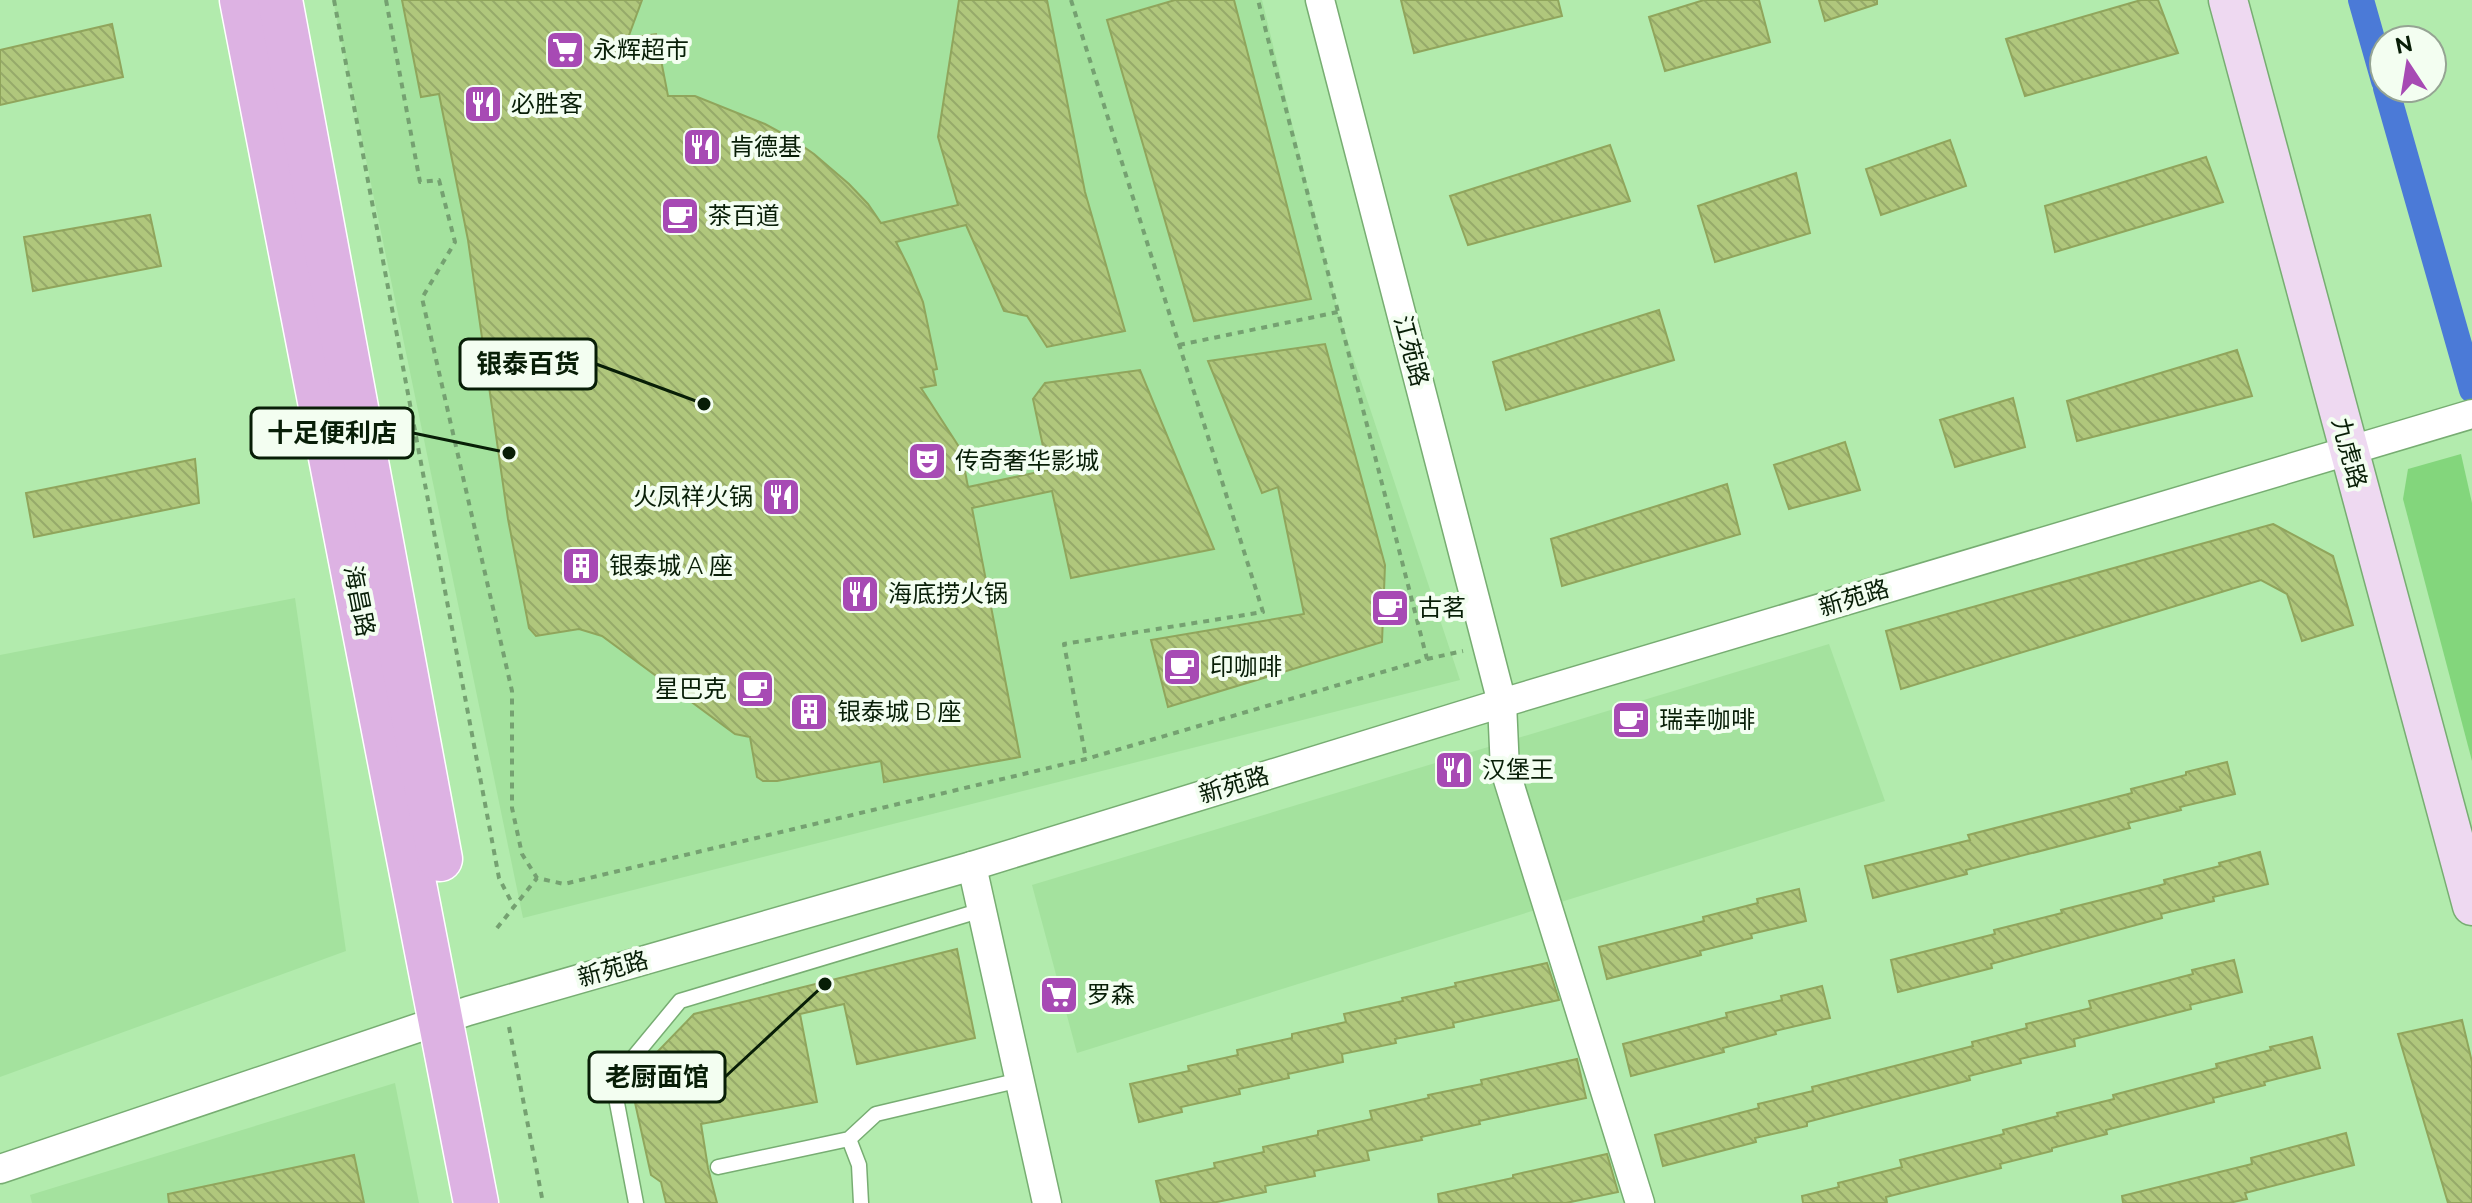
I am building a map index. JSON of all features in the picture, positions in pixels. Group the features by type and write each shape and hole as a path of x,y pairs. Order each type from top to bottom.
{"main road":[{"name":"海昌路","path":"242,0 454,1015 506,1203"},
{"name":"海昌路","path":"280,0 454,1015 476,1203"}],"street":[{"name":"江苑路","path":"1320,0 1502,703 1505,770 1640,1203"},
{"name":"九虎路","path":"2228,0 2472,906"},
{"name":"新苑路","path":"0,1169 454,1015 972,866 1502,703 2472,414"},
{"path":"972,866 1047,1203"}],"lane":[{"path":"636,1203 613,1082 680,1001 982,910"},
{"path":"718,1167 849,1139 876,1114 1020,1080"},
{"path":"849,1139 859,1165 861,1203"}],"path":[{"path":"334,0 499,878 514,907"},
{"path":"386,0 420,182 439,180 455,242 422,298 512,691 512,808 522,854 537,878 564,884 1086,759 1427,659 1488,646"},
{"path":"1071,0 1263,612 1064,644 1086,759"},
{"path":"1258,0 1427,659"},
{"path":"1179,345 1338,312"},
{"path":"497,928 537,878"},
{"path":"509,1027 543,1203"}],"shaded area":[{"path":"333,0 1262,0 1338,312 1460,680 523,918"},
{"path":"2461,454 2472,503 2472,761 2403,499 2408,469"},
{"path":"295,598 346,951 0,1077 0,655"},
{"path":"1829,644 1885,801 1077,1053 1032,885"},
{"path":"395,1083 419,1203 32,1203 30,1195"}],"building":[{"path":"402,0 642,0 628,38 656,34 668,96 695,96 765,124 791,138 849,184 881,223 958,205 938,137 959,0 1047,0 1085,192 1125,331 1047,347 1027,316 1004,311 966,225 896,242 923,302 937,369 933,370 936,385 921,388 961,450 968,487 1048,470 1033,399 1045,383 1140,370 1214,549 1071,578 1052,491 972,508 1020,757 884,782 881,761 763,781 757,777 750,737 735,734 602,636 579,629 536,636 529,628 508,519 468,240 439,94 421,97"},
{"path":"1175,0 1234,0 1311,299 1194,321 1107,20"},
{"path":"1401,0 1558,0 1562,16 1414,53"},
{"path":"1704,0 1759,0 1770,42 1665,71 1649,17"},
{"path":"1819,0 1877,0 1877,4 1825,21"},
{"path":"2141,0 2158,0 2178,53 2025,96 2006,39"},
{"path":"112,24 123,77 0,105 0,50"},
{"path":"1950,140 1966,186 1881,215 1866,169"},
{"path":"1610,145 1630,201 1468,245 1450,196"},
{"path":"2206,157 2223,202 2055,252 2045,206"},
{"path":"1796,173 1810,233 1715,262 1698,206"},
{"path":"150,215 161,266 33,291 24,237"},
{"path":"1659,310 1674,360 1506,410 1493,362"},
{"path":"1325,344 1385,565 1382,642 1168,707 1151,640 1304,614 1278,487 1262,493 1208,361"},
{"path":"2237,350 2252,396 2077,441 2067,401"},
{"path":"2013,398 2025,447 1955,467 1940,420"},
{"path":"1845,442 1860,490 1789,509 1774,465"},
{"path":"195,459 199,503 34,537 26,493"},
{"path":"1727,484 1740,534 1562,586 1551,539"},
{"path":"2273,524 2333,556 2353,625 2302,641 2287,594 2261,580 1901,689 1886,631"},
{"path":"2227,762 2235,794 2128,823 2130,828 1966,870 1967,874 1873,898 1865,866 1970,840 1968,835 2132,793 2131,789"},
{"path":"2260,852 2268,884 2213,897 2214,901 2161,914 2162,918 1991,964 1992,968 1898,992 1891,960 1995,934 1994,930 2165,884 2164,880"},
{"path":"1799,889 1806,921 1751,934 1752,938 1700,951 1701,955 1607,979 1599,947 1704,921 1703,917"},
{"path":"957,949 975,1038 857,1064 844,1004 800,1014 817,1102 701,1124 717,1203 666,1203 661,1182 651,1175 630,1080 694,1014"},
{"path":"2234,960 2242,992 2190,1005 2191,1009 2074,1039 2075,1046 2020,1059 2021,1063 1969,1076 1970,1080 1807,1122 1807,1126 1755,1138 1756,1142 1663,1166 1655,1135 1759,1108 1758,1104 1813,1091 1812,1087 1973,1046 1972,1042 2027,1028 2026,1024 2091,1008 2089,1001"},
{"path":"1547,963 1559,1000 1453,1023 1454,1027 1342,1054 1343,1062 1288,1074 1289,1078 1239,1089 1240,1094 1181,1107 1182,1112 1139,1122 1130,1084 1189,1071 1188,1066 1238,1055 1237,1050 1346,1022 1344,1014 1403,1001 1402,998 1456,986 1455,983"},
{"path":"1822,986 1830,1018 1775,1031 1776,1034 1723,1048 1724,1052 1631,1076 1623,1044 1727,1017 1726,1013 1782,1000 1781,996"},
{"path":"2462,1020 2472,1062 2472,1203 2448,1203 2398,1034"},
{"path":"2312,1037 2320,1068 2213,1098 2214,1102 2106,1130 2107,1134 2000,1164 2001,1168 1886,1197 1887,1203 1803,1203 1802,1196 1839,1187 1838,1183 1902,1167 1900,1160 2004,1134 2003,1130 2114,1099 2113,1095 2217,1068 2216,1064"},
{"path":"1577,1059 1586,1098 1479,1121 1480,1124 1421,1137 1422,1140 1367,1151 1369,1160 1314,1171 1315,1176 1265,1186 1266,1192 1212,1203 1161,1203 1156,1181 1215,1168 1214,1163 1264,1152 1263,1147 1372,1119 1370,1111 1482,1084 1481,1080"},
{"path":"2346,1133 2354,1165 2245,1193 2247,1199 2229,1203 2123,1203 2122,1196 2252,1164 2251,1158"},
{"path":"1607,1154 1618,1192 1566,1203 1439,1203 1438,1194"},
{"path":"354,1155 364,1203 169,1203 168,1194"}],"waterway":[{"path":"2361,0 2368,25"},
{"path":"2391,104 2472,390"}],"place":[{"name":"永辉超市","path":"565,50"},
{"name":"必胜客","path":"483,104"},
{"name":"肯德基","path":"702,147"},
{"name":"茶百道","path":"680,216"},
{"name":"银泰百货","path":"704,404"},
{"name":"十足便利店","path":"509,453"},
{"name":"传奇奢华影城","path":"927,461"},
{"name":"火凤祥火锅","path":"781,497"},
{"name":"银泰城 A 座","path":"581,566"},
{"name":"海底捞火锅","path":"860,594"},
{"name":"古茗","path":"1390,608"},
{"name":"印咖啡","path":"1182,667"},
{"name":"星巴克","path":"755,689"},
{"name":"银泰城 B 座","path":"809,712"},
{"name":"瑞幸咖啡","path":"1631,720"},
{"name":"汉堡王","path":"1454,770"},
{"name":"老厨面馆","path":"825,984"},
{"name":"罗森","path":"1059,995"}]}
